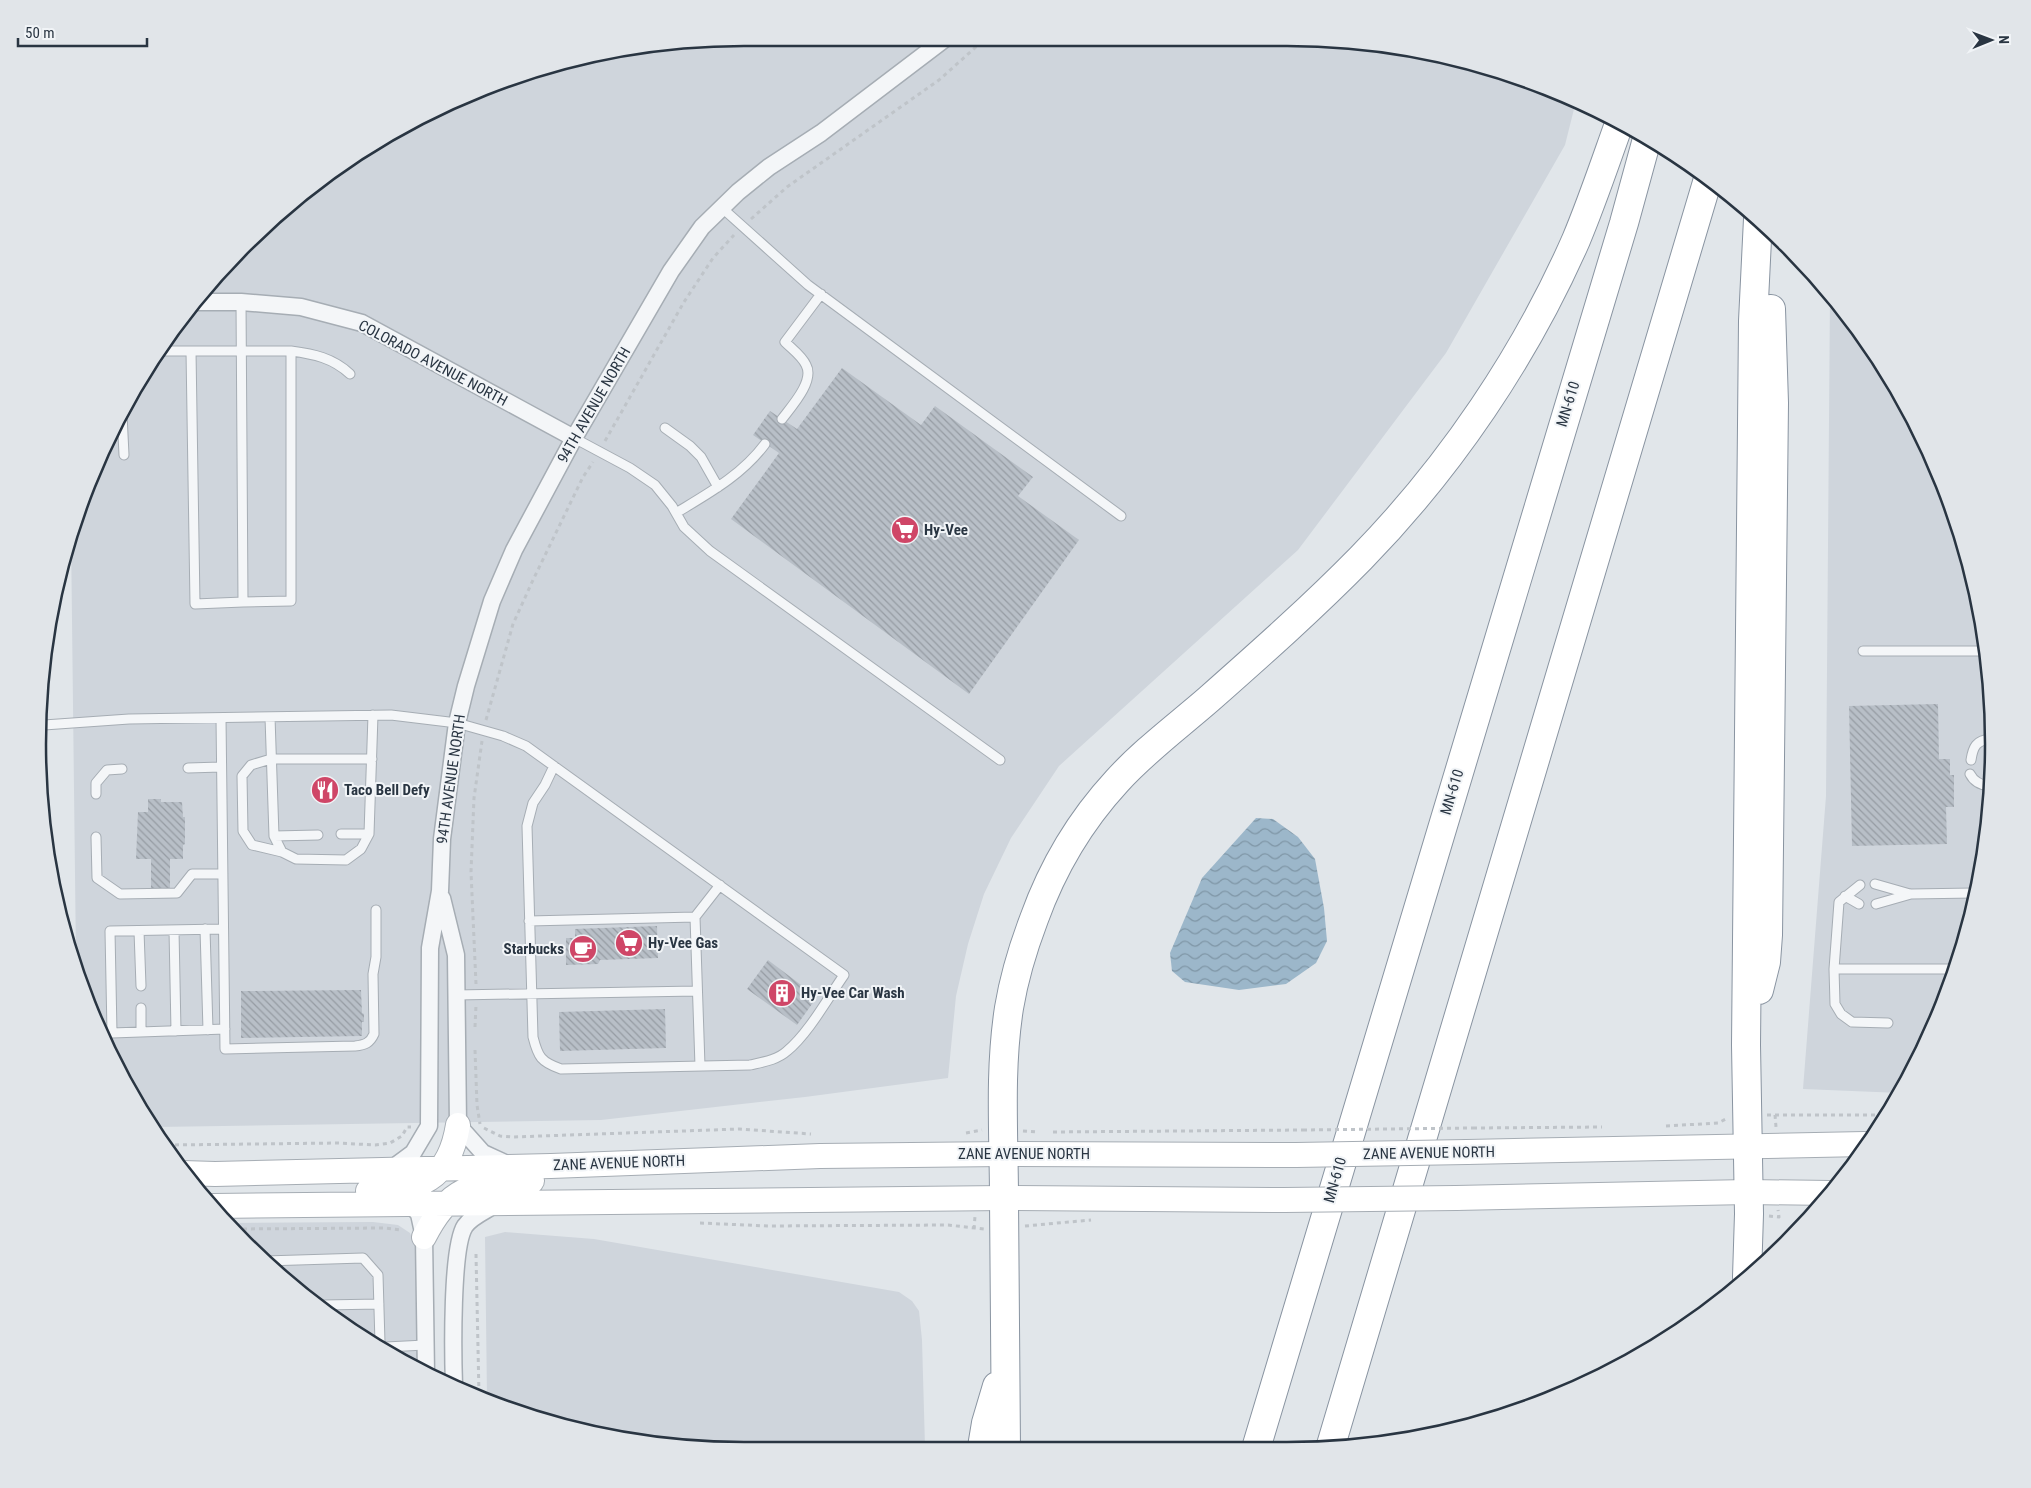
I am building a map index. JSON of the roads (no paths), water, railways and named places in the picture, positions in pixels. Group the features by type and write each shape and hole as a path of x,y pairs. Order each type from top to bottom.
{"highway":[{"path":"1006,1442 1004,1064 1010,1006 1016,976 1035,916 1048,885 1073,840 1118,780 1334,586 1390,527 1446,459 1503,375 1554,284 1588,208 1617,130"},
{"name":"MN-610","path":"1258,1442 1621,232 1645,146"},
{"path":"1332,1440 1706,186"},
{"path":"1747,1269 1749,1214 1746,1046 1754,321 1758,229"},
{"path":"1746,1046 1766,962 1768,935 1774,394 1772,320 1765,236"},
{"path":"983,1442 994,1392 1005,1366"}],"main road":[{"path":"224,1206 306,1191 376,1191 414,1186 430,1179 444,1168 470,1125"},
{"name":"ZANE AVENUE NORTH","path":"194,1173 513,1166 813,1145 1003,1154 1296,1155 1858,1144"},
{"path":"413,1233 453,1196 468,1188 495,1184 654,1176 813,1145"},
{"path":"224,1206 1004,1198 1284,1200 1748,1192 1821,1193"}],"street":[{"name":"94TH AVENUE NORTH","path":"390,1170 413,1153 429,1126 430,948 440,891 442,839 457,723 466,686 496,593 514,550 574,438 671,271 702,227 722,207 769,167 821,133 935,46"},
{"name":"COLORADO AVENUE NORTH","path":"204,302 241,302 301,307 362,323 574,438"},
{"name":"94TH AVENUE NORTH","path":"440,891 456,955 456,995 470,1125"},
{"path":"470,1125 483,1153 513,1166"},
{"path":"453,1378 452,1357 460,1238 464,1228 471,1219 498,1203"},
{"path":"410,1204 419,1214 413,1233 426,1346 426,1365"}],"lane":[{"path":"722,207 808,285 1121,516"},
{"path":"782,420 803,391 808,377 808,367 785,342 821,294"},
{"path":"241,302 243,602"},
{"path":"168,351 241,350 309,353 326,358 341,366 350,374"},
{"path":"191,351 195,604 291,601 291,351"},
{"path":"123,427 124,455"},
{"path":"665,428 690,446 701,457 718,487"},
{"path":"574,438 630,468 655,485 684,527 710,551 1000,760"},
{"path":"676,514 746,466 765,444"},
{"path":"1863,651 1979,651"},
{"path":"47,725 129,719 391,715 457,723 526,746 554,766 720,886 844,975 799,1040 786,1052 769,1061 750,1065 562,1069 547,1064 538,1055 533,1037 527,826 532,803 545,785 554,766"},
{"path":"372,759 271,759 251,765 242,776 244,831 252,844 282,852 296,859 346,860 361,849 369,834 372,759 373,716"},
{"path":"270,717 274,836 282,852"},
{"path":"221,718 225,1049 356,1046 371,1041 374,1034 373,974 376,957 376,910"},
{"path":"1971,760 1974,746 1985,740"},
{"path":"188,768 221,767"},
{"path":"96,794 96,782 107,770 122,769"},
{"path":"1970,774 1978,783 1983,784"},
{"path":"342,834 369,834"},
{"path":"274,836 318,835"},
{"path":"96,837 97,878 120,894 177,893 192,874 223,874"},
{"path":"1875,884 1910,894"},
{"path":"1860,885 1839,902 1834,969 1835,1004 1841,1014 1852,1022 1888,1023"},
{"path":"700,1066 695,917 720,886"},
{"path":"1876,904 1910,894 1968,893"},
{"path":"1846,896 1859,904"},
{"path":"529,921 695,917"},
{"path":"224,928 110,932 112,1032 225,1029"},
{"path":"205,929 208,1030"},
{"path":"174,930 176,1031"},
{"path":"139,931 140,986"},
{"path":"1834,969 1948,969"},
{"path":"456,995 697,991"},
{"path":"141,1008 141,1032"},
{"path":"275,1261 363,1258 378,1275 380,1339"},
{"path":"329,1305 378,1304"},
{"path":"393,1347 426,1346"}],"water":[{"path":"1256,818 1273,819 1298,837 1315,859 1324,908 1327,941 1316,963 1286,984 1239,990 1185,982 1172,971 1170,953 1202,878"}],"place":[{"name":"Hy-Vee","path":"905,530"},
{"name":"Taco Bell Defy","path":"325,790"},
{"name":"Hy-Vee Gas","path":"629,943"},
{"name":"Starbucks","path":"583,949"},
{"name":"Hy-Vee Car Wash","path":"782,993"}]}
